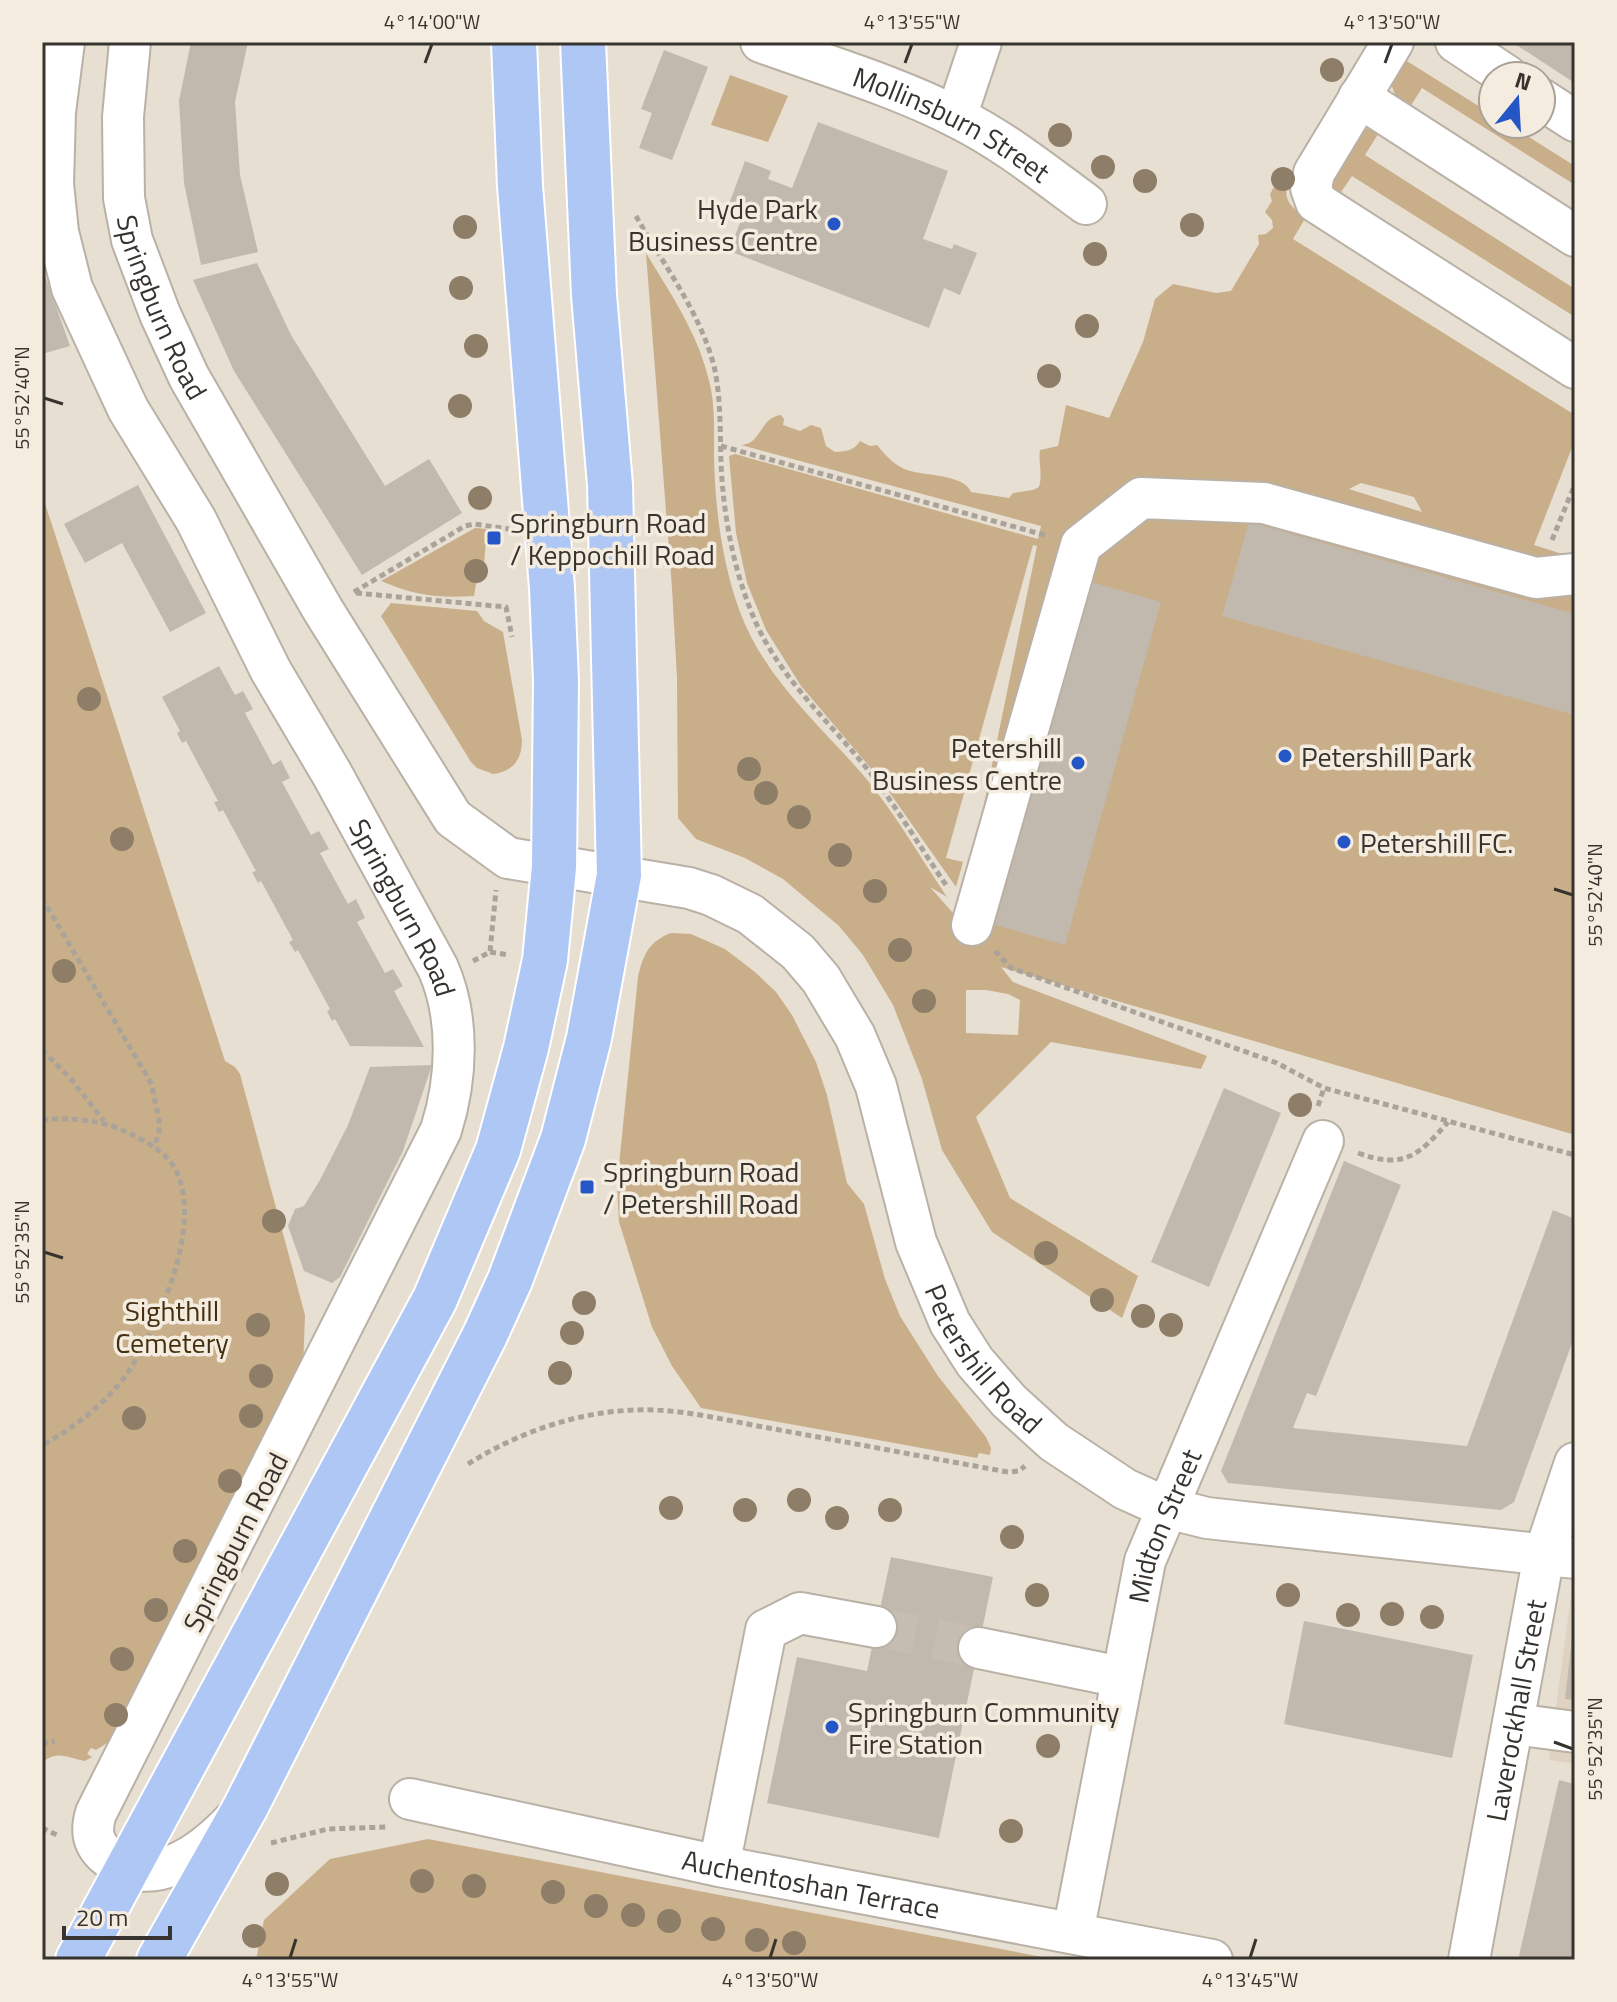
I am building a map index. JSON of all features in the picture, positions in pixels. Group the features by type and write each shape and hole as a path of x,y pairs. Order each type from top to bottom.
{"main road":[{"name":"Springburn Road","path":"78,1960 429,1311 481,1195 506,1126 526,1048 545,960 554,867 556,681 520,186 514,42"},
{"path":"159,1960 255,1826 510,1280 553,1167 575,1097 619,875 610,485 594,295 583,42"}],"street":[{"name":"Springburn Road","path":"64,42 55,112 53,184 58,232 72,288 128,409 196,520 271,671 332,774 442,979 452,1025 451,1087 441,1130 96,1813 92,1834 96,1845 127,1868"},
{"name":"Springburn Road","path":"130,42 124,91 124,198 132,240 160,314 189,377 338,602 453,818 508,858 619,875"},
{"name":"Mollinsburn Street","path":"761,42 956,117 1011,149 1086,204"},
{"path":"956,117 981,42"},
{"path":"1393,42 1314,173 1311,188 1316,202 1575,368"},
{"path":"1456,42 1483,60"},
{"path":"1359,97 1575,236"},
{"path":"1557,109 1575,121"},
{"path":"972,925 1081,545 1141,498 1264,503 1536,578 1575,574"},
{"name":"Petershill Road","path":"619,875 689,888 732,904 774,931 816,973 841,1010 867,1062 916,1242 950,1323 984,1372 1009,1401 1054,1442 1125,1489 1167,1508 1207,1518 1560,1556"},
{"name":"Midton Street","path":"1073,1933 1145,1561 1323,1141"},
{"name":"Laverockhall Street","path":"1469,1960 1514,1724 1560,1556 1575,1463"},
{"path":"719,1866 766,1630 800,1613 876,1627"},
{"path":"979,1648 1121,1677"},
{"path":"1514,1724 1575,1732"},
{"name":"Auchentoshan Terrace","path":"410,1799 719,1866 1212,1960"},
{"path":"127,1868 151,1871 181,1863 208,1845 255,1826"}],"path":[{"path":"636,216 705,340 716,379 731,540 746,598 761,635 791,681 871,773 972,925 1011,968 1277,1063 1324,1088 1575,1155"},
{"path":"721,446 1081,545"},
{"path":"1554,535 1575,484"},
{"path":"338,602 465,526 474,524 547,534"},
{"path":"338,602 506,607 514,652"},
{"path":"42,898 151,1083 159,1119 159,1133 154,1147"},
{"path":"42,1050 71,1079 105,1122 154,1147 175,1169 181,1182 184,1210 175,1272 161,1312 141,1350 118,1384 78,1422 42,1445"},
{"path":"42,1120 105,1122"},
{"path":"1323,1141 1390,1162 1415,1155 1449,1121"},
{"path":"468,1464 514,1438 551,1426 597,1414 638,1410 694,1414 1008,1472 1019,1471 1054,1442"},
{"path":"42,1744 55,1741"},
{"path":"255,1826 400,1828 410,1799"}],"shaded area":[{"path":"1571,1596 1575,1596 1575,1764 1549,1760"}],"green space":[{"path":"1402,58 1477,105 1477,123 1422,88 1410,107 1396,97 1391,84"},
{"path":"730,75 788,96 768,142 711,125"},
{"path":"1371,128 1380,131 1365,155 1575,289 1575,317 1352,176 1337,198 1329,187 1362,130"},
{"path":"1504,140 1534,140 1575,166 1575,185"},
{"path":"1288,179 1286,192 1289,202 1306,217 1293,239 1575,415 1575,440 1534,545 1575,558 1575,1135 1001,967 1013,982 1207,1056 1201,1069 1051,1042 976,1117 1010,1198 1138,1276 1122,1318 992,1232 942,1150 922,1079 893,1005 863,955 839,926 783,879 745,858 696,839 678,818 677,678 672,588 646,253 684,318 706,370 713,406 721,535 728,574 751,636 778,680 886,805 947,897 930,887 960,921 1037,546 1033,545 946,858 963,862 956,887 880,779 801,686 766,630 747,583 736,533 729,456 735,454 1038,539 1041,526 741,445 748,444 769,420 781,415 783,425 800,431 811,425 821,428 826,446 835,452 852,449 860,441 870,446 877,445 890,460 903,468 952,479 967,486 971,492 1009,498 1013,493 1033,490 1039,487 1040,482 1040,450 1058,446 1066,405 1109,418 1143,342 1155,299 1173,284 1216,293 1231,291 1259,244 1258,235 1266,234 1273,228 1272,220 1265,212 1272,201 1270,194 1274,187","holes":["1361,483 1414,497 1422,512 1349,489","966,990 1008,994 1020,1000 1018,1035 966,1033"]},
{"name":"Sighthill Cemetery","path":"42,494 225,1061 240,1074 305,1315 303,1370 120,1735 96,1750 91,1748 87,1754 92,1757 85,1761 58,1755 42,1763"},
{"path":"475,528 487,529 483,576 476,584 474,596 427,595 381,581"},
{"path":"391,603 477,611 484,621 503,632 522,740 518,759 506,771 493,774 471,762 381,616"},
{"path":"671,933 691,934 725,949 776,992 792,1015 816,1062 827,1095 847,1183 864,1204 885,1279 900,1316 938,1376 986,1437 991,1448 990,1455 979,1453 977,1458 701,1408 672,1366 652,1327 619,1222 617,1185 638,977 648,950 657,940"},
{"path":"428,1839 1058,1960 256,1960 264,1920 330,1859"}],"building":[{"path":"191,42 248,42 235,102 240,175 258,252 201,265 184,183 179,101"},
{"path":"1512,42 1575,42 1573,82 1557,72 1557,60 1539,60"},
{"path":"664,50 708,67 672,160 639,148 652,113 641,109"},
{"name":"Hyde Park Business Centre","path":"818,122 948,171 923,239 952,249 954,244 977,253 960,295 944,288 929,328 729,251 745,210 729,204 745,161 771,171 768,179 792,188"},
{"path":"257,263 291,335 385,486 429,459 462,513 362,575 234,371 193,280"},
{"path":"42,267 70,346 42,354"},
{"path":"138,485 206,613 170,632 122,543 85,563 64,524"},
{"path":"1249,522 1575,614 1575,715 1222,616"},
{"name":"Petershill Business Centre","path":"1091,582 1161,602 1065,945 995,925"},
{"path":"219,666 235,695 243,691 253,709 245,713 273,765 281,760 290,778 282,782 311,835 319,831 329,849 320,853 348,904 356,899 365,918 357,922 385,973 393,969 403,986 394,991 424,1047 350,1046 335,1019 332,1021 327,1011 330,1009 298,950 295,952 289,942 293,940 261,881 258,883 252,872 256,871 223,810 219,812 214,802 218,801 186,741 182,743 177,733 180,731 162,697"},
{"path":"432,1065 403,1151 340,1277 332,1283 304,1271 288,1226 295,1209 304,1206 320,1180 348,1125 370,1067"},
{"path":"1224,1088 1281,1113 1209,1287 1151,1262"},
{"path":"1344,1161 1401,1185 1316,1396 1307,1393 1293,1428 1467,1446 1553,1210 1575,1219 1575,1335 1514,1502 1501,1510 1228,1483 1221,1471"},
{"path":"891,1557 993,1577 939,1838 767,1803 797,1657 867,1671"},
{"path":"1304,1621 1473,1655 1452,1758 1284,1724"},
{"path":"1575,1628 1575,1700 1565,1699"},
{"path":"1559,1780 1575,1784 1575,1960 1521,1960 1519,1956"}],"tunnel":[{"path":"876,1627 979,1648"}],"place":[{"name":"Hyde Park Business Centre","path":"834,224"},
{"name":"Springburn Road / Keppochill Road","path":"494,538"},
{"name":"Petershill Park","path":"1285,756"},
{"name":"Petershill Business Centre","path":"1078,763"},
{"name":"Petershill FC.","path":"1344,842"},
{"name":"Springburn Road / Petershill Road","path":"587,1187"},
{"name":"Springburn Community Fire Station","path":"832,1727"}]}
